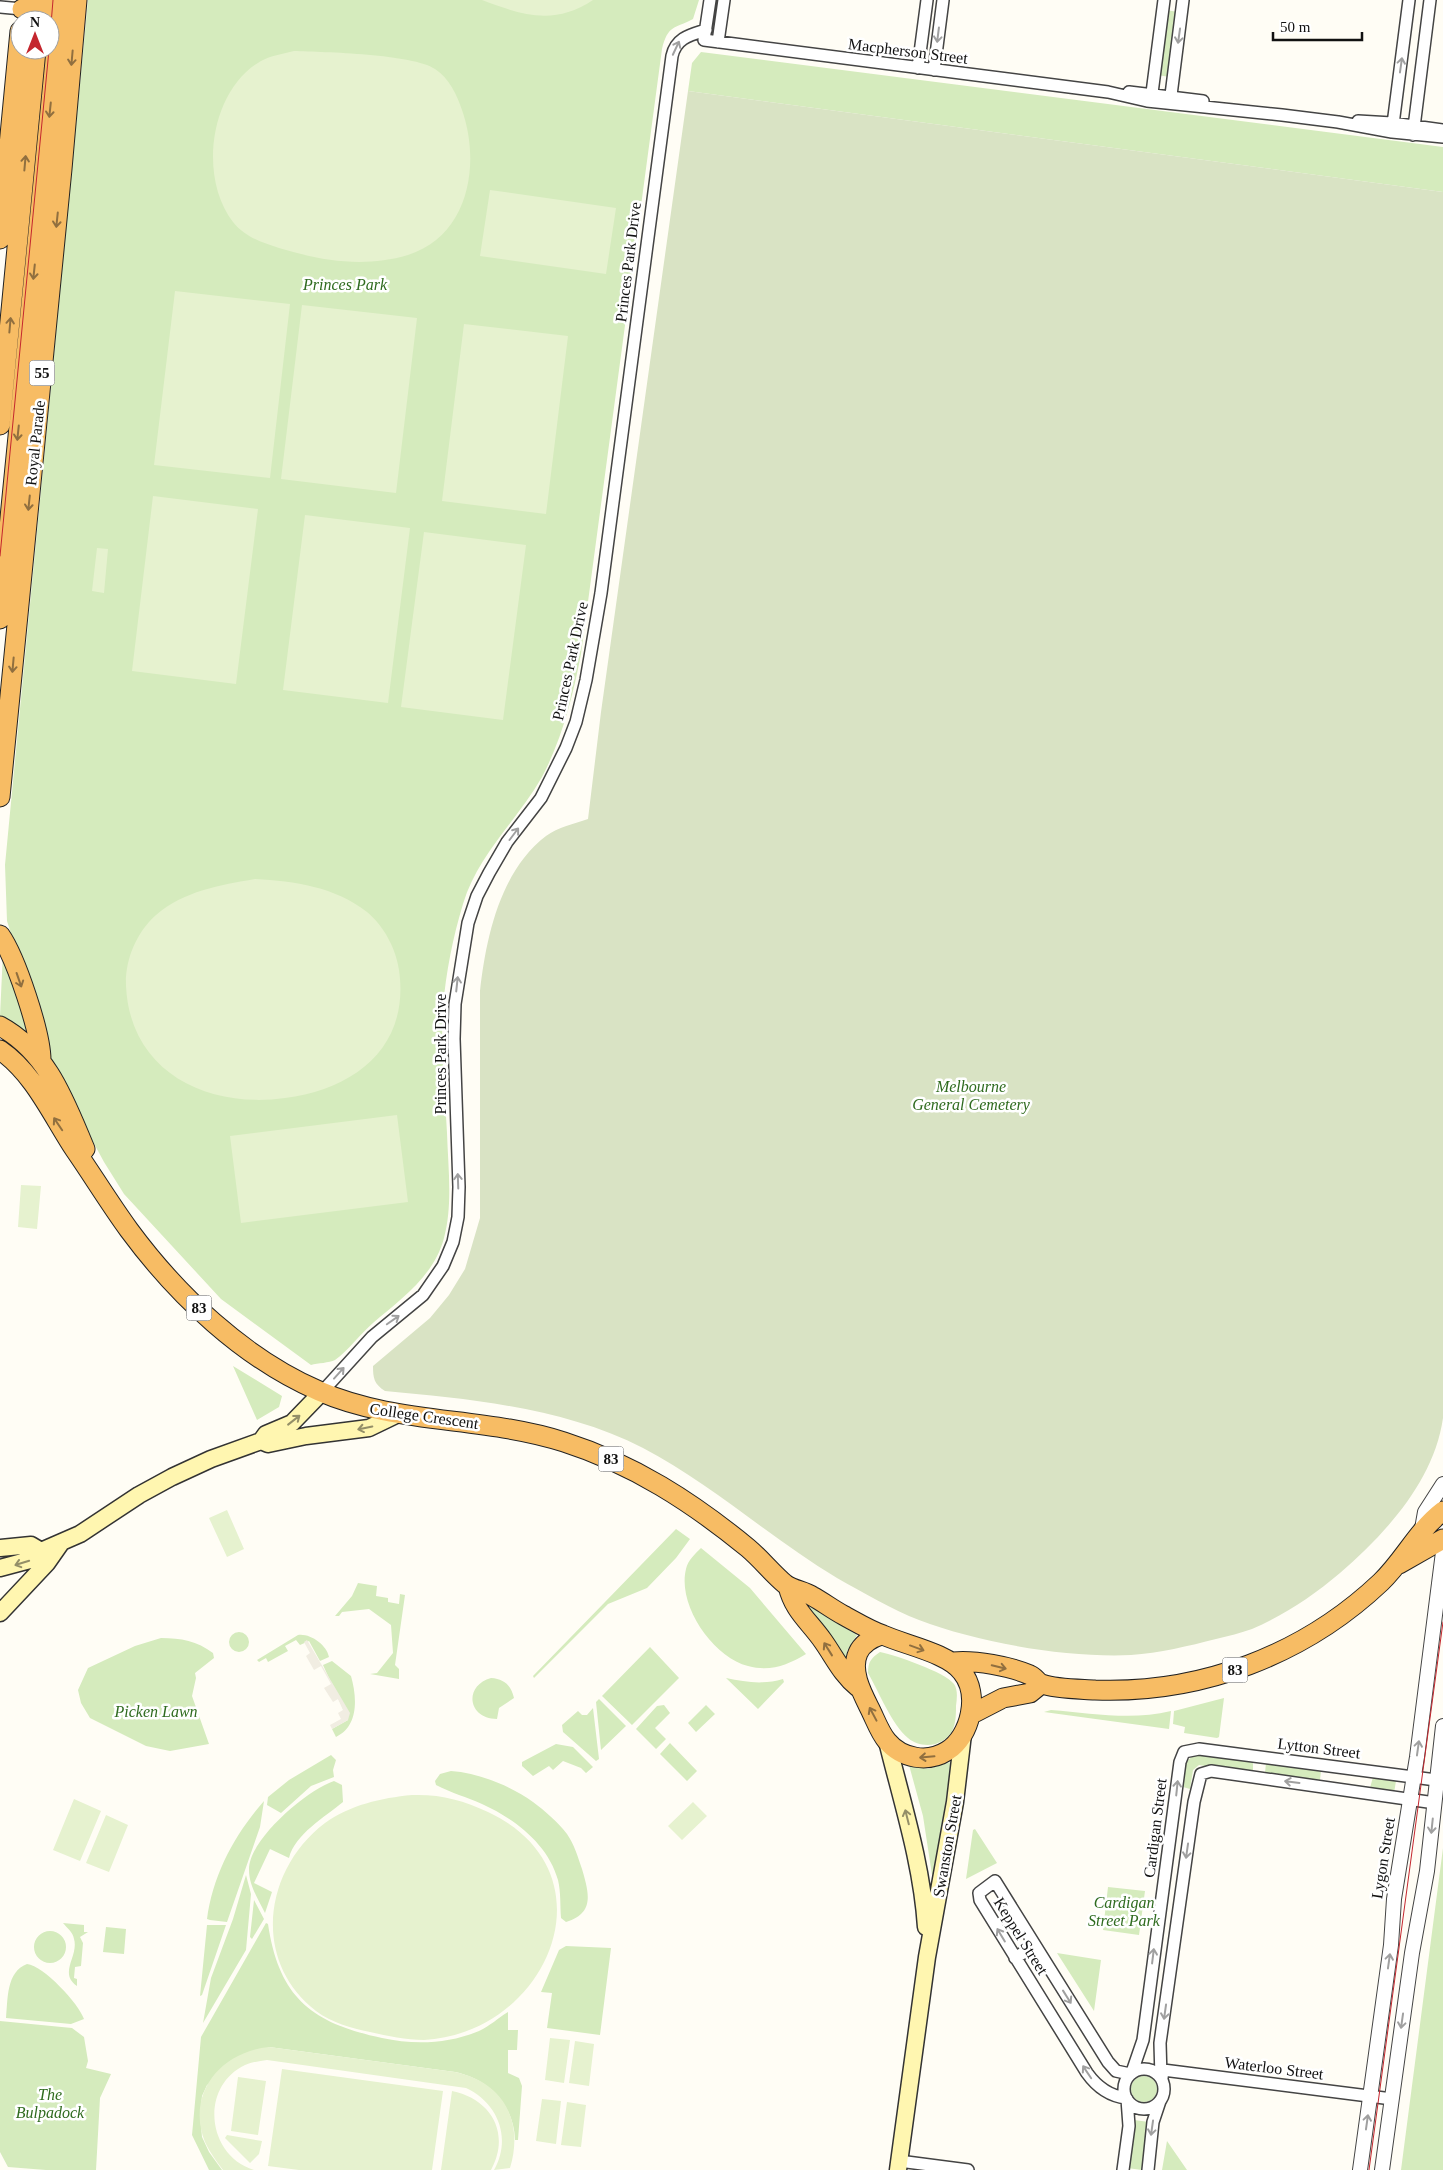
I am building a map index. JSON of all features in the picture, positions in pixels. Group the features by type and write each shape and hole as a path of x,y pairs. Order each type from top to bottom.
{"highway":[{"path":"31,10 67,4"},
{"name":"Royal Parade","path":"0,796 6,617 14,571 67,4"},
{"path":"0,239 17,60"},
{"name":"55","path":"0,425 3,368 35,60"},
{"name":"Royal Parade","path":"6,617 1,595 14,571"},
{"path":"0,935 10,953 39,1037 41,1060"},
{"name":"83","path":"0,1026 25,1044 41,1060 60,1093 105,1194"},
{"name":"83","path":"0,1050 25,1074 140,1245 197,1306 223,1329 266,1361 322,1392"},
{"name":"College Crescent","path":"322,1392 357,1405 398,1414 477,1423 535,1434 611,1459 683,1498 752,1552 788,1586 809,1594 881,1635"},
{"name":"83","path":"886,1741 858,1687 856,1668 858,1652 866,1644 881,1635 953,1662 971,1660 1032,1676 1041,1684 1093,1690 1170,1687 1209,1678 1252,1664 1301,1642 1340,1618 1398,1564 1422,1529 1443,1511"},
{"name":"83","path":"1398,1564 1443,1539"},
{"name":"College Crescent","path":"788,1586 792,1603 822,1639 843,1673 858,1687"},
{"path":"886,1741 906,1754 929,1758 948,1751 963,1734 970,1715 968,1682 964,1673 953,1662"},
{"path":"970,1715 1003,1698 1030,1693 1041,1684"}],"main road":[{"path":"0,1568 30,1560 41,1551 61,1543 172,1476 211,1459 261,1441 266,1434 292,1422 322,1392"},
{"path":"261,1441 268,1444 306,1436 368,1428 398,1414"},
{"path":"0,1613 47,1563 61,1543"},
{"path":"0,1548 31,1545 41,1551"},
{"name":"Swanston Street","path":"899,2166 927,1957 955,1802 963,1734"},
{"name":"Swanston Street","path":"886,1741 909,1827 923,1894 927,1957"}],"street":[{"path":"705,35 710,0"},
{"path":"718,42 724,0"},
{"path":"918,68 926,0"},
{"path":"934,70 943,0"},
{"path":"1150,97 1164,0"},
{"path":"1170,100 1183,0"},
{"path":"1392,127 1409,0"},
{"path":"1414,130 1430,0"},
{"path":"0,7 31,10"},
{"name":"Princes Park Drive","path":"322,1392 372,1337 423,1295 443,1266 454,1242 459,1194 454,1039 455,1004 468,923 477,896 489,873 551,780 576,722 586,680 601,593 672,56 679,41 688,35 705,35"},
{"name":"Macpherson Street","path":"705,35 718,42 1224,108 1392,127 1443,137"},
{"name":"Macpherson Street","path":"1414,130 1443,130"},
{"path":"1422,1529 1426,1512 1443,1484"},
{"name":"Lygon Street","path":"1360,2170 1391,1945 1394,1899 1413,1777 1443,1552"},
{"path":"1382,2170 1418,1911 1427,1872 1443,1726"},
{"name":"Lytton Street","path":"1199,1749 1436,1780"},
{"name":"Cardigan Street","path":"1131,2073 1142,2044 1180,1759 1186,1751 1199,1749"},
{"path":"1258,1778 1261,1758"},
{"path":"1326,1786 1329,1766"},
{"path":"1362,1791 1365,1770"},
{"path":"1148,2170 1153,2122 1164,2090 1161,2079 1160,2043 1194,1802 1201,1774 1209,1771 1362,1791 1435,1803"},
{"path":"1165,1877 1183,1879"},
{"name":"Keppel Street","path":"1127,2099 1109,2093 1092,2079 1014,1958 980,1900 979,1893 983,1888 995,1881 1108,2062 1116,2070 1131,2073"},
{"path":"1014,1958 1034,1946"},
{"path":"1151,1976 1170,1979"},
{"path":"1123,2170 1130,2126 1124,2085 1131,2073 1148,2069 1161,2079"},
{"name":"Waterloo Street","path":"1161,2079 1163,2070 1392,2099"},
{"path":"1127,2099 1135,2106 1144,2108 1153,2106 1160,2100"},
{"path":"899,2166 968,2170"}],"green space":[{"name":"Princes Park","path":"88,0 699,0 693,19 669,32 662,49 581,654 574,686 561,732 542,777 488,853 470,886 459,916 450,955 442,1022 449,1185 447,1225 444,1238 433,1264 405,1296 368,1327 340,1357 335,1360 311,1365 221,1299 124,1194 104,1162 46,1055 43,1033 7,921 5,865"},
{"path":"482,0 593,0 565,13 538,15 511,10"},
{"path":"1166,10 1178,12 1170,77 1157,75"},
{"path":"294,51 368,55 408,60 435,69 448,82 460,104 468,131 469,175 465,196 457,215 445,232 429,246 408,255 392,259 359,262 343,261 295,253 279,248 248,235 233,222 222,203 215,182 213,159 220,113 230,92 244,74 265,59"},
{"path":"701,52 1443,147 1443,192 688,91 692,63"},
{"name":"Melbourne General Cemetery","path":"688,91 1443,192 1443,1418 1438,1441 1430,1463 1419,1484 1374,1541 1340,1573 1319,1589 1287,1611 1252,1629 1185,1647 1131,1655 1080,1654 1052,1651 969,1636 909,1616 837,1578 788,1546 693,1478 643,1448 613,1434 550,1414 484,1402 385,1391 378,1386 375,1380 373,1366 430,1318 449,1295 465,1269 480,1218 480,991 486,949 498,907 506,886 530,851 551,833 588,819 601,712"},
{"path":"490,190 616,208 606,274 480,256"},
{"path":"175,291 290,304 270,478 154,465"},
{"path":"302,305 417,318 396,493 281,479"},
{"path":"464,324 568,336 546,514 442,501"},
{"path":"153,496 258,509 236,684 132,671"},
{"path":"305,515 410,528 388,703 283,690"},
{"path":"424,532 526,545 503,720 401,707"},
{"path":"97,548 108,549 104,593 92,591"},
{"path":"255,879 285,881 314,887 355,903 367,912 384,931 392,946 397,962 400,997 396,1021 386,1042 373,1059 355,1074 334,1085 311,1093 285,1098 256,1100 228,1097 201,1090 178,1078 158,1062 142,1041 131,1016 126,986 127,966 137,939 149,922 167,907 190,895 203,890"},
{"path":"3,952 34,1040 0,1016"},
{"path":"397,1115 408,1202 241,1223 230,1136"},
{"path":"21,1185 41,1186 37,1229 18,1227"},
{"path":"233,1366 282,1396 279,1407 257,1420"},
{"path":"227,1510 244,1549 227,1557 209,1518"},
{"path":"676,1529 690,1539 676,1558 647,1588 608,1604 534,1678 533,1676"},
{"path":"701,1548 750,1588 806,1654 771,1668 756,1668 735,1661 711,1641 700,1628 692,1613 685,1583 688,1563"},
{"path":"358,1583 377,1586 376,1596 388,1598 388,1602 399,1604 400,1594 405,1595 395,1665 399,1669 399,1679 370,1674 377,1673 393,1653 391,1625 369,1609 342,1612 339,1616 335,1616 352,1596"},
{"path":"802,1602 857,1635 847,1651 846,1661"},
{"path":"239,1632 246,1635 249,1642 246,1649 239,1652 232,1649 229,1642 232,1635"},
{"path":"298,1635 313,1638 325,1648 329,1657 320,1661 309,1641 300,1645 296,1640 285,1646 288,1651 268,1662 266,1658 259,1662 257,1660"},
{"name":"Picken Lawn","path":"161,1638 188,1641 213,1653 214,1658 195,1673 196,1678 192,1696 209,1744 170,1751 146,1746 90,1718 81,1703 78,1690 88,1668 135,1646"},
{"path":"650,1647 679,1678 632,1725 602,1696"},
{"path":"880,1652 931,1669 954,1684 957,1694 955,1720 950,1735 945,1739 933,1744 920,1744 908,1738 902,1732 886,1708 868,1673 871,1661"},
{"path":"332,1661 351,1676 355,1702 349,1726 336,1737 332,1729 348,1720 323,1665"},
{"path":"491,1678 506,1684 514,1698 499,1708 497,1719 487,1718 480,1714 473,1702 473,1694 476,1688 482,1682"},
{"path":"726,1678 747,1682 783,1679 784,1682 758,1709"},
{"path":"1224,1698 1219,1737 1184,1733 1185,1727 1173,1724 1174,1711"},
{"path":"599,1699 626,1726 601,1750 596,1702"},
{"path":"664,1705 670,1713 655,1728 666,1739 656,1749 636,1729 657,1706"},
{"path":"706,1705 715,1714 696,1732 688,1723"},
{"path":"593,1708 599,1759 596,1761 563,1732 562,1725 578,1711 582,1715 587,1715"},
{"path":"1051,1710 1126,1716 1171,1711 1169,1729 1044,1712"},
{"path":"670,1743 697,1771 687,1781 660,1754"},
{"path":"556,1744 573,1747 593,1767 586,1773 581,1768 563,1761 553,1770 549,1766 533,1776 522,1766 522,1762"},
{"path":"1196,1753 1253,1761 1253,1770 1250,1773 1199,1765 1193,1770 1190,1789 1183,1787 1186,1762"},
{"path":"331,1755 336,1760 333,1770 334,1777 311,1786 281,1813 267,1805 268,1797 289,1780"},
{"path":"951,1762 934,1888 923,1816 909,1765 928,1769"},
{"path":"1266,1763 1321,1771 1320,1780 1265,1773"},
{"path":"451,1771 483,1777 515,1791 538,1805 560,1825 572,1842 587,1886 588,1901 582,1913 566,1922 561,1918 558,1880 547,1855 529,1834 494,1810 436,1785 435,1781 440,1774"},
{"path":"1373,1777 1396,1781 1394,1793 1370,1788"},
{"path":"334,1781 342,1785 343,1802 297,1841 289,1858 270,1849 254,1883 272,1892 265,1913 254,1892 249,1876 251,1858 268,1831 295,1805 309,1794"},
{"path":"412,1795 442,1797 470,1804 488,1812 527,1839 550,1872 557,1909 551,1946 533,1981 505,2010 468,2031 424,2040 397,2038 356,2029 335,2022 322,2015 295,1990 281,1967 274,1942 273,1915 278,1890 289,1865 304,1842 325,1823 345,1811 377,1800"},
{"path":"74,1799 101,1811 80,1861 53,1850"},
{"path":"264,1801 260,1827 227,1922 207,1919 214,1886 227,1856 244,1827"},
{"path":"693,1802 707,1816 682,1840 668,1826"},
{"path":"106,1815 128,1825 109,1872 86,1863"},
{"path":"975,1829 997,1863 966,1879 973,1830"},
{"path":"1443,1848 1443,2170 1401,2170"},
{"path":"246,1875 251,1894 246,1950 203,2023 211,1978 233,1919"},
{"name":"Cardigan Street Park","path":"1108,1887 1145,1891 1139,1935 1103,1930"},
{"path":"254,1900 264,1919 252,1939 250,1937"},
{"path":"63,1923 84,1925 84,1932 88,1932 80,1937 83,1943 81,1966 75,1967 74,1978 77,1979 77,1986 69,1976 75,1945 74,1939"},
{"path":"266,1923 268,1924 273,1950 290,1989 318,2015 357,2032 406,2042 443,2041 479,2031 508,2012 508,2030 518,2030 517,2050 508,2050 508,2073 519,2078 522,2086 518,2140 515,2140 510,2115 497,2095 488,2087 467,2075 269,2047 207,2085 202,2096 200,2116 202,2137 209,2152 222,2170 209,2170 192,2135 201,2037"},
{"path":"207,1925 226,1925 202,1995 200,1996"},
{"path":"106,1927 126,1929 124,1954 103,1952"},
{"path":"50,1931 56,1932 61,1936 65,1941 65,1953 61,1958 56,1962 50,1963 44,1962 39,1958 35,1953 34,1947 35,1941 39,1936 44,1932"},
{"path":"566,1946 611,1948 600,2035 547,2028 552,1993 541,1992 559,1950"},
{"path":"1057,1953 1101,1960 1094,2011"},
{"path":"27,1964 34,1966 51,1978 75,2004 84,2019 71,2024 6,2018 9,1987 15,1973"},
{"name":"The Bulpadock","path":"0,2021 72,2028 84,2037 88,2061 86,2068 111,2074 100,2098 96,2170 46,2170 8,2167 0,2152"},
{"path":"550,2038 570,2040 564,2083 545,2080"},
{"path":"575,2041 594,2044 589,2086 569,2083"},
{"path":"269,2047 455,2072 472,2077 498,2095 506,2106 512,2120 514,2151 510,2168 494,2170 502,2146 499,2123 494,2112 486,2103 466,2088 267,2060 245,2065 230,2075 220,2089 215,2104 218,2136 226,2151 238,2162 254,2170 223,2170 205,2142 200,2124 200,2108 204,2092 212,2078 222,2067 236,2057"},
{"path":"282,2069 443,2091 432,2170 299,2170 268,2166"},
{"path":"1144,2076 1153,2080 1157,2089 1153,2098 1144,2102 1135,2098 1131,2089 1135,2080"},
{"path":"238,2077 266,2081 258,2135 231,2131"},
{"path":"452,2091 466,2095 477,2102 487,2110 494,2120 498,2131 499,2143 497,2156 491,2170 441,2170"},
{"path":"542,2099 561,2101 556,2144 536,2141"},
{"path":"567,2102 586,2105 581,2147 561,2145"},
{"path":"1134,2120 1149,2122 1142,2170 1127,2168"},
{"path":"227,2135 262,2141 259,2154 250,2163 225,2138"},
{"path":"1167,2141 1187,2170 1162,2170"}],"shaded area":[{"path":"307,1640 350,1713 348,1720 332,1729 330,1725 341,1719 338,1713 343,1710 338,1699 333,1702 324,1688 331,1684 321,1666 314,1670 306,1656 310,1653 304,1642"}],"tram line":[{"path":"52,10 53,0"},
{"path":"0,556 48,60"},
{"path":"1369,2170 1443,1622"}]}
